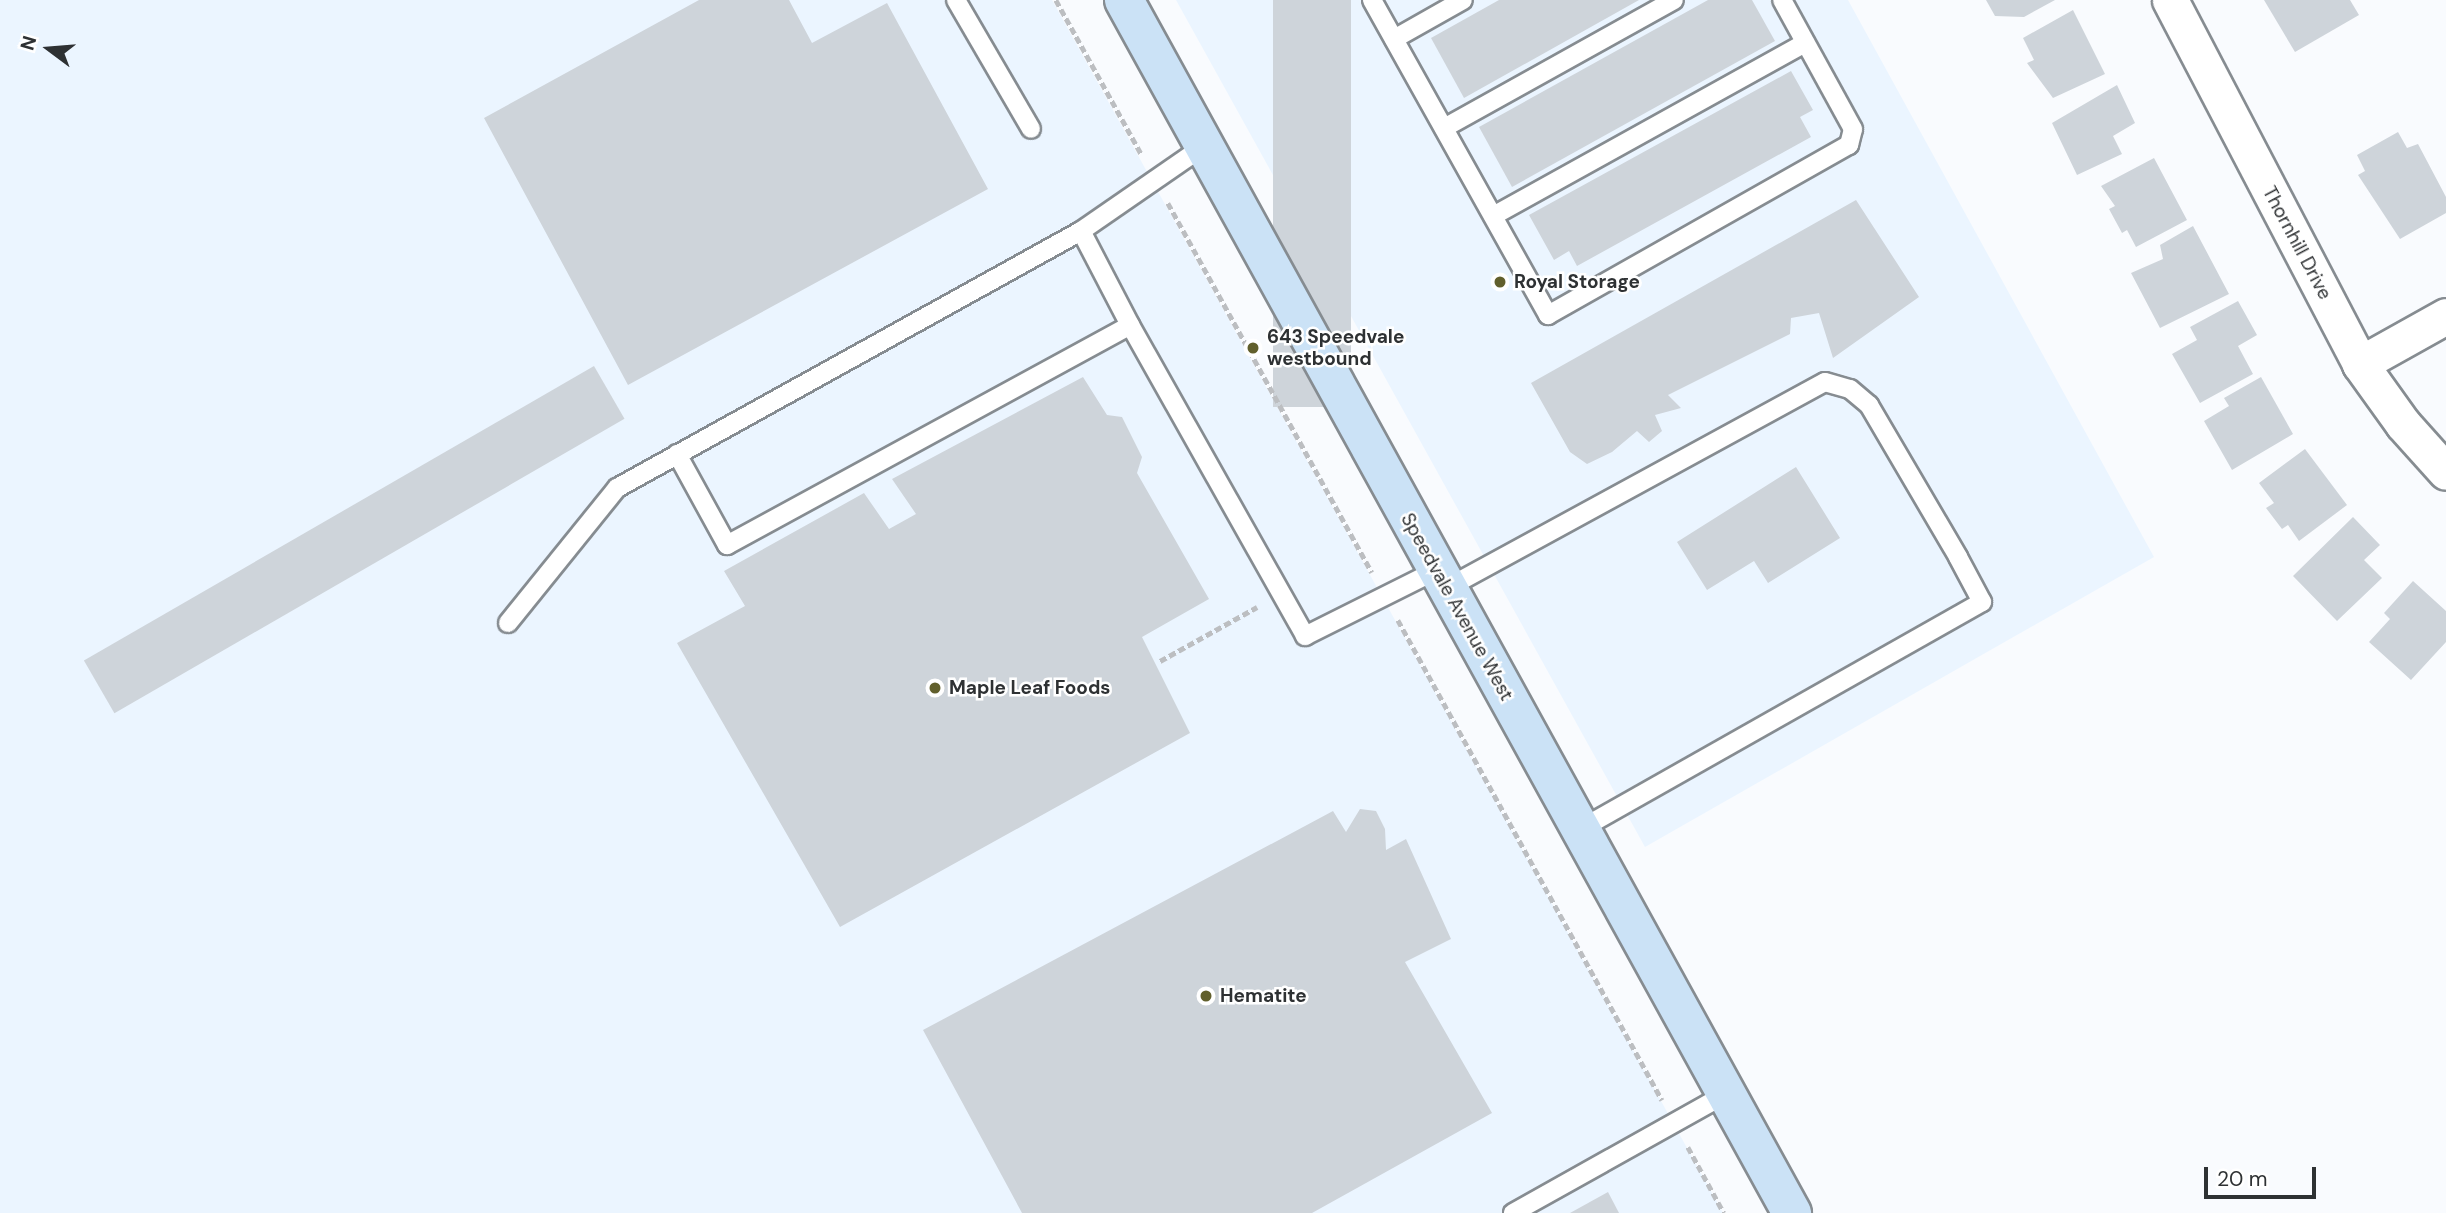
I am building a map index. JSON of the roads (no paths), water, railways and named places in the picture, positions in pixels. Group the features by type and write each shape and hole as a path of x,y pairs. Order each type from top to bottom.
{"main road":[{"name":"Speedvale Avenue West","path":"1124,0 1792,1213"}],"street":[{"name":"Thornhill Drive","path":"2170,0 2360,364 2403,424 2446,472"},
{"path":"2360,364 2446,317"}],"lane":[{"path":"956,0 1031,129"},
{"path":"1372,0 1548,315 1849,145 1853,129 1783,0"},
{"path":"1394,38 1463,0"},
{"path":"1444,128 1674,0"},
{"path":"1493,216 1805,43"},
{"path":"508,623 617,488 1081,231 1204,146"},
{"path":"1081,231 1130,325 1305,636 1442,579 1825,382 1850,389 1869,405 1982,602 1580,829"},
{"path":"677,454 727,545 1130,325"},
{"path":"1513,1213 1726,1094"}],"place":[{"name":"Royal Storage","path":"1500,282"},
{"name":"643 Speedvale westbound","path":"1253,348"},
{"name":"Maple Leaf Foods","path":"935,688"},
{"name":"Hematite","path":"1206,996"}]}
